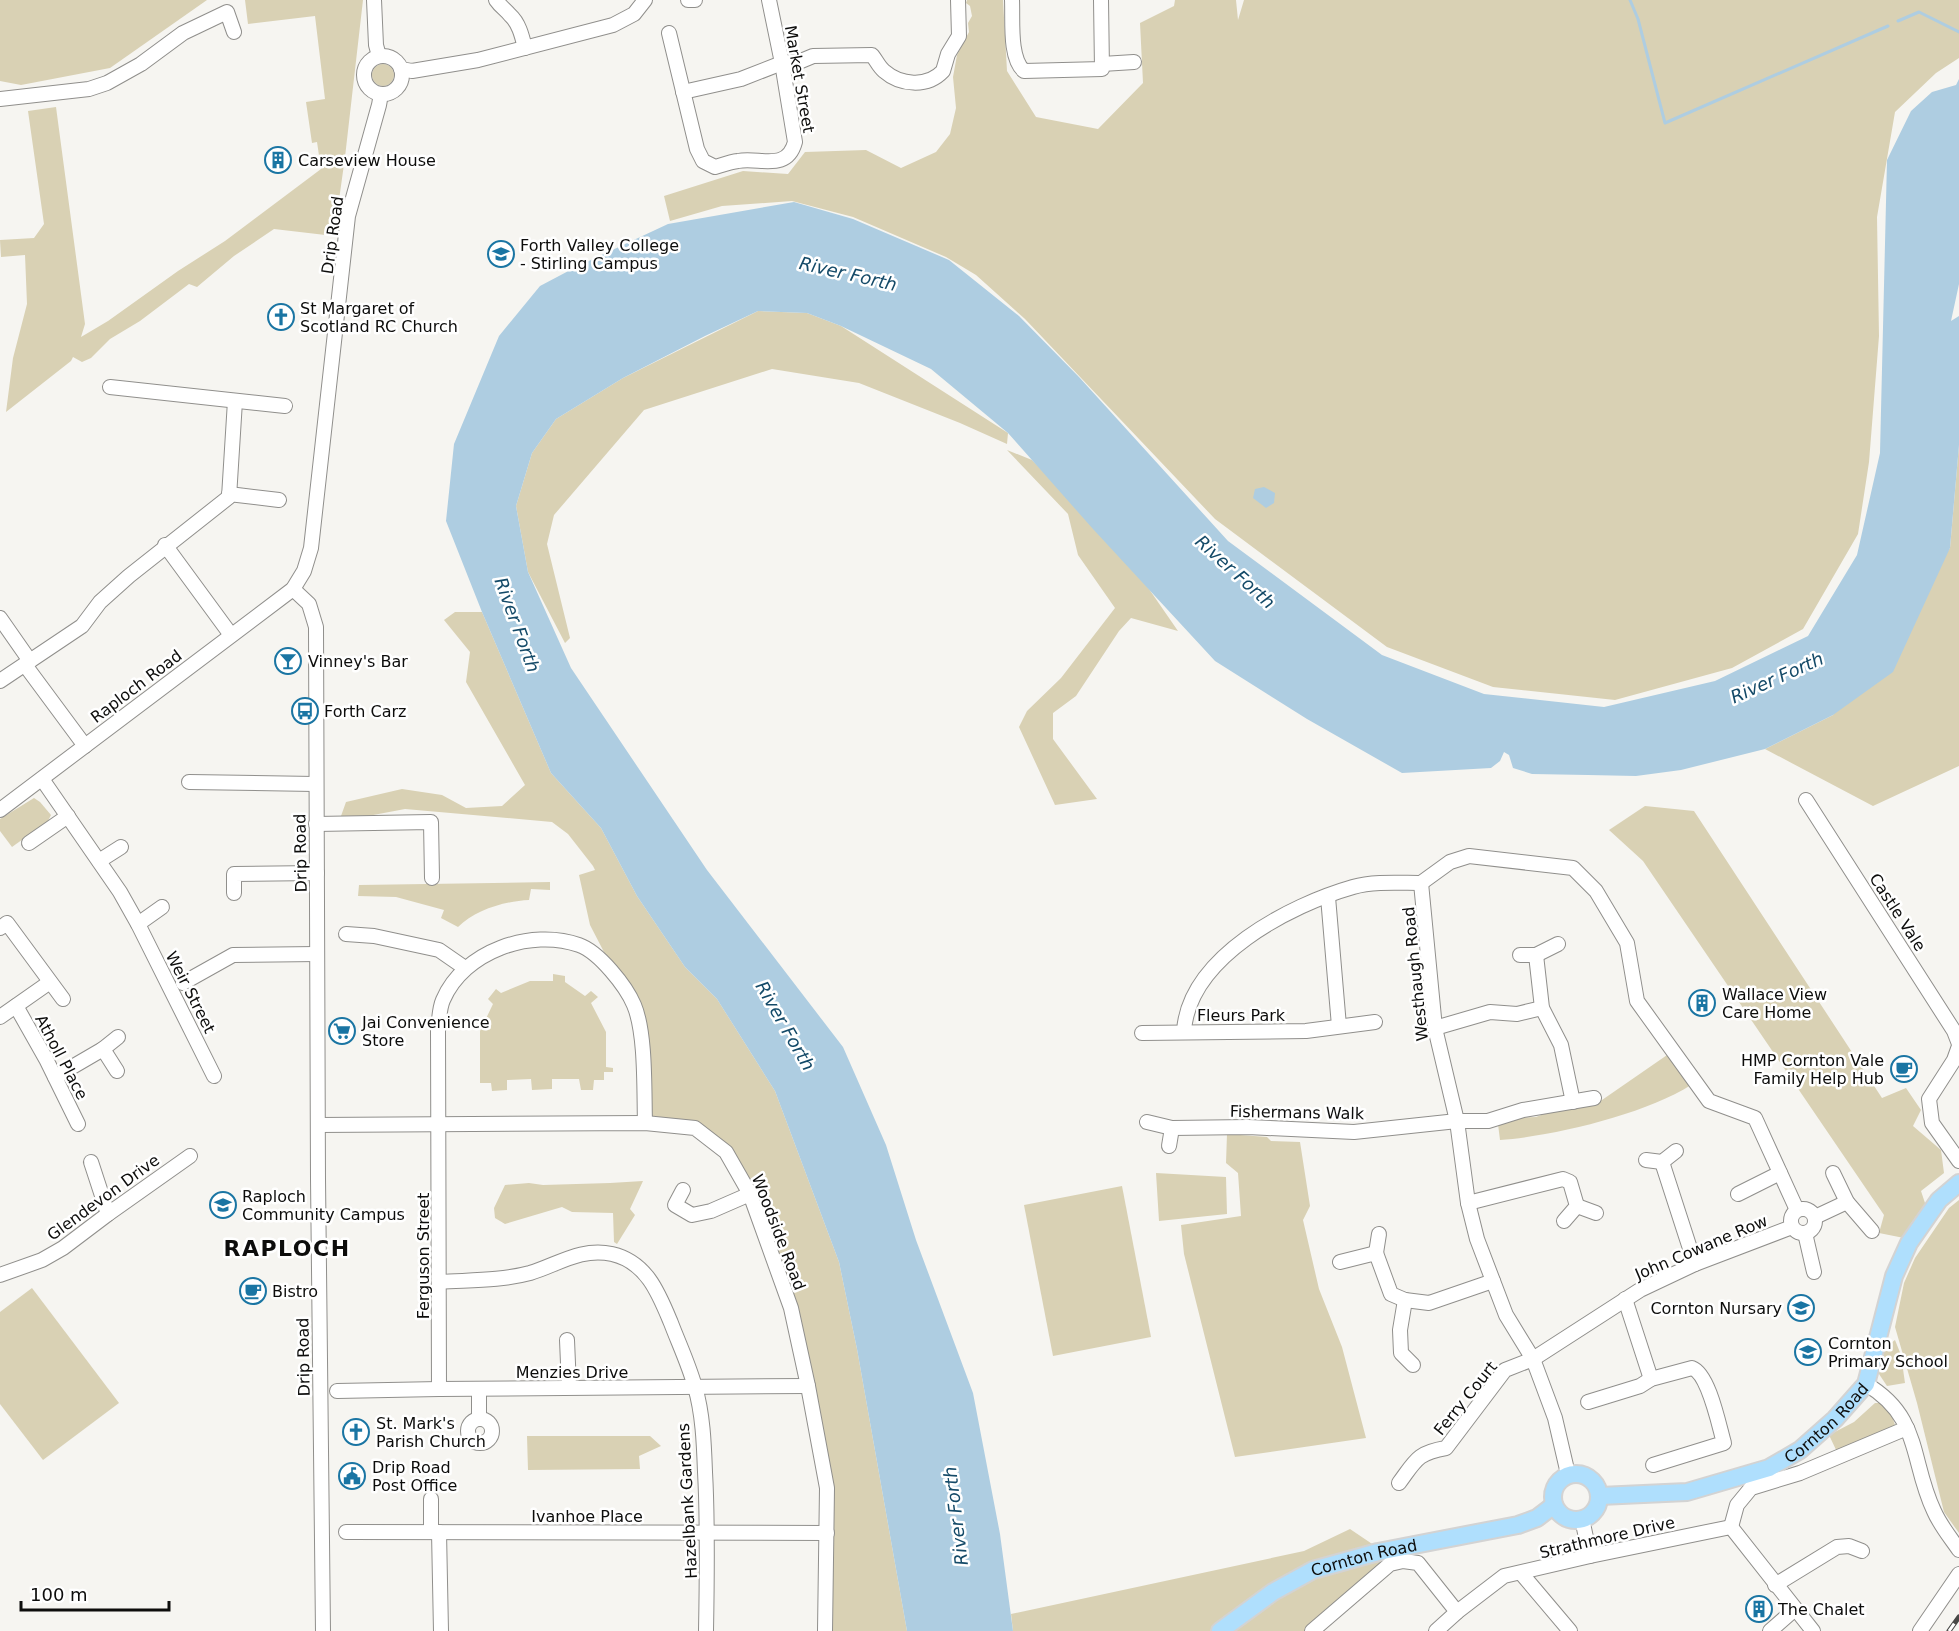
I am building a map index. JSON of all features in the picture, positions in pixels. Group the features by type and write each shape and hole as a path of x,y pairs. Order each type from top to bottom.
{"main road":[{"name":"Cornton Road","path":"1600,1496 1687,1492 1769,1468 1800,1450 1835,1419 1866,1384 1883,1312 1901,1260 1909,1243 1940,1200 1959,1183"},
{"path":"1578,1473 1590,1477 1597,1485 1600,1496 1598,1506 1593,1513 1582,1519 1572,1520 1563,1516 1554,1505 1552,1498 1554,1487 1568,1474 1578,1473"},
{"name":"Cornton Road","path":"1220,1631 1273,1592 1313,1570 1378,1552 1518,1525 1537,1518 1554,1505"}],"street":[{"path":"374,0 376,45 379,56"},
{"path":"496,0 518,26 525,48"},
{"path":"401,69 412,71 478,60 613,25 634,14 646,0"},
{"path":"688,0 695,0"},
{"name":"Market Street","path":"669,33 697,149 703,161 714,167 739,160 782,160 792,153 795,142 769,0"},
{"path":"683,92 741,79 782,63 801,61 813,56 872,55 883,70 895,78 910,84 927,81 943,72 948,54 959,36 958,0"},
{"path":"1012,0 1014,57 1024,71 1102,69 1101,0"},
{"path":"0,99 89,89 107,83 141,63 183,33 226,12 234,32"},
{"path":"379,56 390,57 401,69 397,87 381,94 370,89 364,79 369,62 379,56"},
{"path":"1102,64 1134,62"},
{"name":"Drip Road","path":"323,1631 315,784 316,627 309,604 293,589 304,571 311,548 348,216 381,94"},
{"path":"110,387 285,406"},
{"path":"0,681 82,626 100,602 165,545 229,497 235,401"},
{"path":"229,494 279,500"},
{"path":"165,545 231,635"},
{"name":"Raploch Road","path":"0,810 293,589"},
{"path":"0,618 27,663 85,746"},
{"name":"Weir Street","path":"42,779 120,892 214,1076"},
{"path":"189,782 315,784"},
{"name":"Castle Vale","path":"1806,800 1954,1031 1959,1045 1954,1060 1929,1099 1932,1123 1959,1161"},
{"path":"29,843 68,816"},
{"path":"316,824 431,822 432,878"},
{"path":"99,861 121,847"},
{"name":"Westhaugh Road","path":"1568,1474 1555,1418 1533,1359 1506,1315 1492,1281 1477,1239 1468,1203 1456,1121 1435,1028 1421,883 1450,862 1468,856 1573,868 1596,891 1627,943 1637,1001 1709,1101 1755,1118 1780,1173"},
{"path":"234,893 234,874 317,873"},
{"path":"1184,1031 1185,1019 1196,990 1233,947 1278,918 1354,887 1421,883"},
{"path":"1328,897 1340,1026"},
{"path":"138,924 162,907"},
{"path":"0,928 7,923 63,999"},
{"path":"346,934 374,936 439,950 465,968 500,948 544,938 579,945 591,951 621,985 633,1004 640,1024 645,1123"},
{"path":"1520,955 1536,955 1558,944"},
{"path":"183,983 233,955 317,954"},
{"path":"1536,955 1542,1008 1561,1045 1573,1102"},
{"name":"Ferguson Street","path":"439,1389 438,1031 443,1001 456,978 465,968"},
{"path":"0,1017 50,982"},
{"name":"Atholl Place","path":"16,1006 78,1124"},
{"path":"1435,1028 1490,1012 1517,1014 1542,1008"},
{"name":"Fleurs Park","path":"1142,1033 1306,1031 1376,1022"},
{"path":"55,1077 118,1037"},
{"path":"103,1048 117,1071"},
{"name":"Fishermans Walk","path":"1147,1122 1172,1128 1248,1127 1354,1132 1456,1121 1495,1120 1523,1110 1594,1098"},
{"name":"Woodside Road","path":"318,1125 645,1123 695,1128 726,1152 750,1194 791,1308 808,1386 827,1488 825,1631"},
{"path":"1169,1146 1172,1128"},
{"path":"1646,1160 1662,1162 1676,1151"},
{"name":"Glendevon Drive","path":"0,1275 42,1260 63,1248 190,1156"},
{"path":"91,1162 108,1214"},
{"path":"1662,1162 1695,1264"},
{"path":"1738,1194 1780,1173 1797,1210"},
{"path":"1833,1173 1847,1202 1872,1232"},
{"path":"1468,1203 1563,1179 1570,1182 1577,1206"},
{"path":"683,1190 675,1205 692,1215 711,1211 750,1194"},
{"path":"1815,1217 1847,1202"},
{"path":"1577,1206 1596,1213"},
{"path":"1564,1221 1577,1206"},
{"path":"1807,1209 1815,1217 1813,1229 1805,1233 1798,1232 1792,1227 1792,1216 1797,1210 1807,1209"},
{"name":"John Cowane Row","path":"1533,1359 1625,1299 1695,1264 1792,1227"},
{"path":"1805,1233 1814,1272"},
{"path":"1379,1234 1376,1252 1391,1294 1405,1300 1429,1303 1492,1281"},
{"path":"1340,1262 1376,1252"},
{"name":"Hazelbank Gardens","path":"440,1282 497,1279 531,1272 565,1258 594,1253 611,1254 630,1260 646,1274 658,1292 696,1388 704,1445 708,1532 706,1631"},
{"path":"1625,1299 1652,1379"},
{"path":"1405,1300 1400,1330 1401,1353 1413,1365"},
{"path":"567,1340 569,1388"},
{"name":"Ferry Court","path":"1400,1483 1418,1457 1446,1448 1505,1370 1533,1359"},
{"path":"1588,1402 1640,1386 1652,1379 1692,1368 1698,1370 1706,1382 1724,1443 1653,1465"},
{"path":"1866,1384 1889,1400 1898,1410 1907,1428 1934,1511 1959,1550"},
{"name":"Menzies Drive","path":"337,1391 808,1386"},
{"path":"479,1389 479,1418"},
{"path":"1813,1631 1731,1527 1737,1505 1751,1488 1800,1473 1907,1428"},
{"path":"431,1500 441,1631"},
{"path":"1582,1519 1590,1556"},
{"name":"Strathmore Drive","path":"1436,1631 1504,1576 1731,1527"},
{"name":"Ivanhoe Place","path":"346,1532 827,1533"},
{"path":"1776,1585 1837,1547 1849,1546 1862,1551"},
{"path":"1312,1631 1390,1564 1402,1561 1418,1563 1457,1612"},
{"path":"1521,1573 1570,1631"},
{"path":"1920,1631 1959,1574"},
{"path":"1770,1631 1794,1609"}],"shaded area":[{"path":"0,0 207,0 110,68 21,85 0,81"},
{"path":"245,0 363,0 334,236 274,229 234,256 197,287 189,284 140,321 110,339 91,358 82,362 73,357 71,361 6,412 13,358 27,304 25,255 1,257 0,240 34,238 44,224 28,111 56,107 85,324 81,337 225,241 321,169 317,142 312,143 306,102 325,99 315,16 248,24"},
{"path":"967,0 1003,0 1007,71 1036,117 1098,129 1143,83 1140,23 1174,6 1175,0 1236,0 1238,20 1244,0 1959,0 1959,58 1936,73 1895,112 1877,217 1879,336 1869,462 1858,534 1803,629 1732,668 1615,700 1493,687 1387,647 1215,519 1025,319 976,275 946,257 853,217 792,201 722,206 670,221 664,196 743,171 788,174 805,152 866,150 901,168 936,152 950,134 956,108 953,77 957,55 969,32 968,23 972,16 970,6 966,3"},
{"path":"379,64 387,64 394,71 394,79 387,86 379,86 372,79 372,71"},
{"path":"758,311 807,313 841,326 1008,433 1007,444 859,383 772,369 644,410 554,515 547,544 570,638 565,643 528,572 516,506 532,453 556,419 623,378"},
{"path":"1959,445 1959,766 1873,806 1765,749 1833,715 1950,548"},
{"path":"1007,450 1032,460 1131,563 1178,631 1131,618 1119,631 1076,696 1053,713 1053,739 1097,799 1055,805 1019,727 1027,711 1061,678 1115,608 1078,555 1068,514"},
{"path":"455,612 482,612 551,773 601,828 637,896 685,967 717,999 775,1091 839,1262 857,1349 907,1631 829,1631 818,1420 763,1227 712,1136 651,1118 645,1016 634,992 605,954 590,925 579,875 595,870 593,866 568,834 552,822 405,809 368,816 341,816 346,802 402,789 442,795 466,808 502,806 525,785 466,682 470,652 444,620"},
{"path":"34,798 51,815 48,821 12,847 0,831 0,819"},
{"path":"1645,806 1694,811 1882,1098 1906,1088 1921,1110 1913,1126 1941,1150 1944,1173 1921,1191 1926,1206 1904,1238 1879,1233 1884,1215 1643,861 1609,830"},
{"path":"550,882 550,890 531,889 529,900 510,902 482,911 458,927 441,918 444,910 396,897 358,896 359,885"},
{"path":"553,974 565,976 565,982 585,996 591,991 598,997 591,1003 606,1032 606,1067 613,1068 613,1072 604,1072 604,1080 594,1080 593,1090 581,1090 579,1079 552,1079 552,1089 532,1090 531,1079 507,1080 507,1090 492,1091 491,1083 480,1083 480,1031 493,1004 488,999 496,989 501,993 530,981 553,981"},
{"path":"1670,1053 1691,1085 1672,1096 1599,1122 1547,1134 1500,1140 1498,1124 1602,1100"},
{"path":"1227,1134 1267,1137 1271,1141 1300,1142 1310,1206 1303,1220 1319,1289 1342,1347 1366,1438 1235,1457 1184,1254 1181,1225 1241,1216 1238,1173 1226,1163"},
{"path":"1156,1173 1226,1177 1227,1214 1159,1221"},
{"path":"643,1181 630,1209 635,1215 617,1244 614,1242 613,1213 572,1212 562,1207 505,1224 495,1218 494,1208 505,1185"},
{"path":"1122,1186 1151,1337 1053,1356 1024,1205"},
{"path":"1959,1200 1959,1533 1944,1512 1917,1403 1895,1327 1904,1283 1915,1258 1949,1208"},
{"path":"32,1288 119,1403 43,1460 0,1404 0,1312"},
{"path":"1895,1340 1901,1355 1905,1383 1887,1386 1879,1374 1883,1349"},
{"path":"1875,1403 1883,1403 1891,1413 1895,1425 1883,1434 1838,1454 1829,1435 1854,1422"},
{"path":"527,1436 650,1436 661,1446 639,1456 640,1469 528,1470"},
{"path":"1350,1529 1390,1556 1309,1631 1013,1631 1011,1614 1304,1551"}],"water":[{"name":"River Forth","path":"1959,79 1959,284 1951,321 1959,316 1959,445 1950,548 1893,672 1833,715 1765,749 1681,770 1636,776 1532,774 1513,768 1509,755 1504,752 1500,761 1491,768 1402,773 1307,719 1215,661 1008,433 931,369 841,326 807,313 758,311 705,336 623,378 556,419 532,453 516,506 528,572 571,668 707,870 843,1047 886,1145 916,1240 973,1393 1000,1534 1013,1631 907,1631 857,1349 839,1262 775,1091 717,999 685,967 637,896 601,828 551,773 446,521 454,444 499,336 540,286 668,224 794,202 853,219 949,260 1019,316 1079,377 1228,541 1382,655 1484,694 1604,707 1715,681 1808,636 1857,555 1880,453 1887,160 1911,111 1932,92 1956,85"},
{"path":"1264,487 1275,493 1274,503 1266,508 1253,498 1255,489"}],"waterway":[{"path":"1630,0 1638,19 1665,123 1888,26"},
{"path":"1898,21 1919,12 1959,32"}],"railway":[{"path":"1949,1631 1959,1617"}],"place":[{"name":"Carseview House","path":"278,160"},
{"name":"Forth Valley College - Stirling Campus","path":"501,254"},
{"name":"St Margaret of Scotland RC Church","path":"281,317"},
{"name":"Vinney's Bar","path":"288,661"},
{"name":"Forth Carz","path":"305,711"},
{"name":"Wallace View Care Home","path":"1702,1003"},
{"name":"Jai Convenience Store","path":"342,1031"},
{"name":"HMP Cornton Vale Family Help Hub","path":"1904,1069"},
{"name":"Raploch Community Campus","path":"223,1205"},
{"name":"Bistro","path":"253,1291"},
{"name":"Cornton Nursary","path":"1801,1308"},
{"name":"Cornton Primary School","path":"1808,1352"},
{"name":"St. Mark's Parish Church","path":"356,1432"},
{"name":"Drip Road Post Office","path":"352,1476"},
{"name":"The Chalet","path":"1759,1609"}],"district":[{"name":"RAPLOCH","path":"287,1248"}]}
